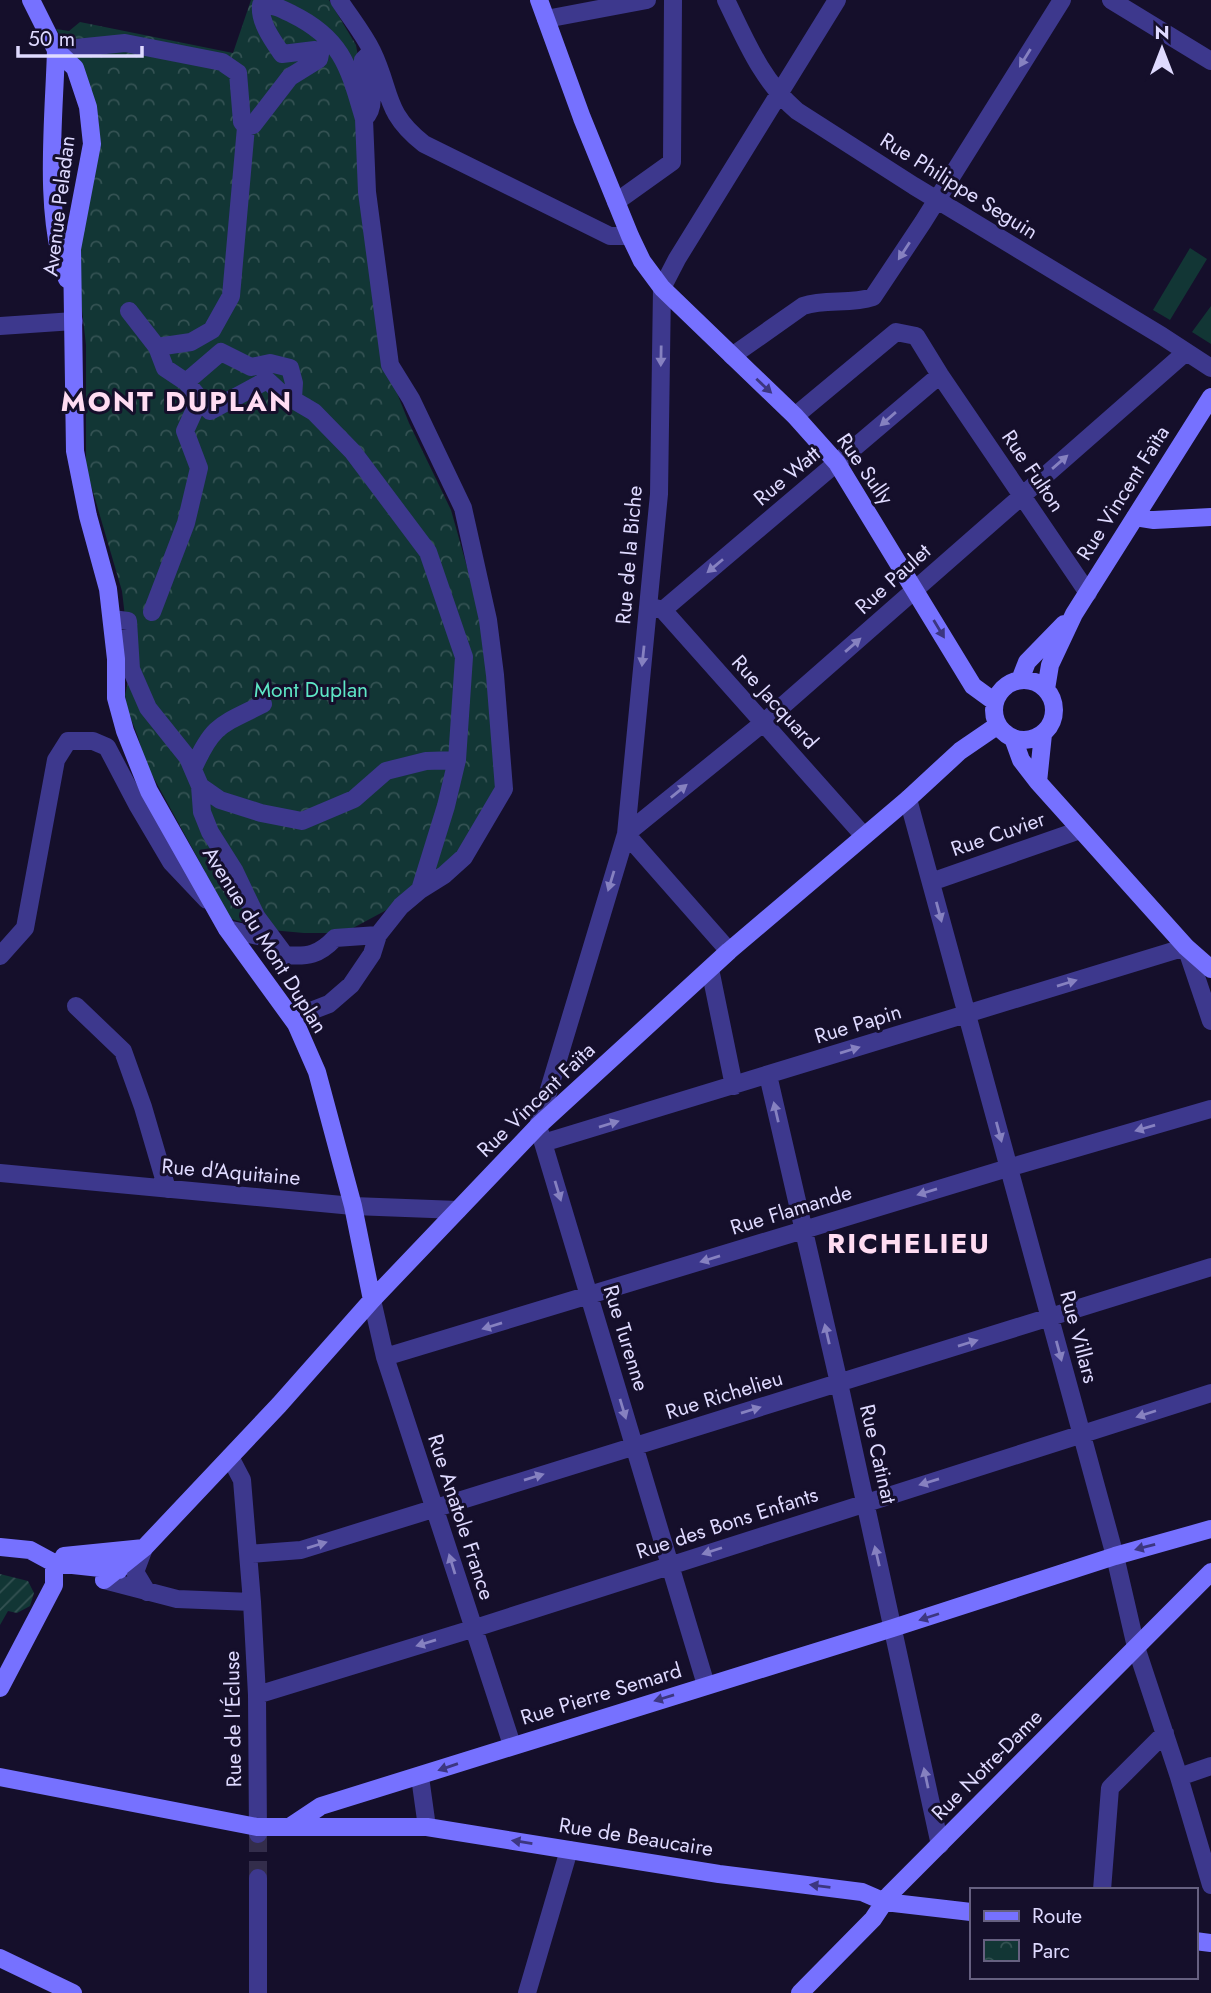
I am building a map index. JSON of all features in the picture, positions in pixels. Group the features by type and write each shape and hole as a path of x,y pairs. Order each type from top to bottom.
{"street":[{"name":"Avenue Peladan","path":"31,0 57,50 75,68 88,107 92,144 72,249 74,321"},
{"path":"339,0 372,51 392,109 407,131 424,144 610,236 630,236"},
{"path":"539,0 615,202 642,261 662,288 677,259 837,0"},
{"path":"546,19 648,0"},
{"path":"615,202 672,162 675,0"},
{"name":"Rue Philippe Seguin","path":"726,0 760,69 779,96 797,111 936,200 1211,368"},
{"path":"732,356 803,306 815,302 873,298 1062,0"},
{"path":"1111,0 1211,61"},
{"path":"246,127 253,125 290,77 319,59 320,54 315,50 282,54 262,17 261,5 268,4 302,19 328,36 342,55 364,119 367,192 390,365 411,399 463,508 488,620 502,751 504,789 464,857 401,906 378,935 372,954 351,985 329,1004 311,1010 296,1024"},
{"path":"57,50 125,43 222,62 238,73 242,122 246,127 231,296 212,330 191,342 157,348"},
{"name":"Avenue Peladan","path":"57,50 53,199 61,263 72,293"},
{"path":"364,119 370,113 373,102 363,60 372,51"},
{"name":"Rue Sully","path":"662,288 795,416 838,463 973,686 995,702"},
{"name":"Rue de la Biche","path":"538,1126 625,834 655,608 662,288"},
{"path":"129,311 157,348 165,368 186,382 210,411 267,380 280,392 314,412 353,452 428,552 464,657 457,760 420,890"},
{"path":"0,326 74,321"},
{"name":"Avenue du Mont Duplan","path":"74,321 75,450 88,516 108,589 116,659 116,698 125,731 149,791 227,929 296,1024 317,1072 353,1206 372,1300"},
{"name":"Rue Fulton","path":"795,416 896,332 916,336 1088,593"},
{"path":"199,338 251,366 270,363 290,369 294,383 293,398"},
{"path":"186,382 221,352"},
{"name":"Rue Paulet","path":"625,834 764,723 1186,352"},
{"name":"Rue Watt","path":"655,608 838,463 940,375"},
{"name":"Rue Vincent Faïta","path":"1046,689 1050,666 1074,614 1211,397"},
{"path":"152,612 186,523 199,468 185,431 200,398"},
{"path":"1135,517 1154,520 1211,517"},
{"name":"Rue Jacquard","path":"655,608 764,723 864,836"},
{"name":"Rue Vincent Faïta","path":"1020,680 1027,662 1074,614"},
{"path":"112,619 128,621 131,669 148,708 188,758 200,786 202,812 210,832 234,870 256,916 285,955 299,956 322,951 335,938 378,935"},
{"path":"1020,680 1030,681 1046,689 1052,697 1054,716 1043,734 1023,741 1013,738 998,725 995,718 995,702 1007,686 1020,680"},
{"path":"193,769 205,743 219,726 263,704"},
{"name":"Rue Vincent Faïta","path":"119,1574 230,1457 372,1300 538,1126 729,951 908,799 960,751 998,725"},
{"path":"1038,782 1043,734"},
{"path":"1013,738 1021,761 1038,782 1186,947 1211,969"},
{"path":"0,956 25,928 56,760 68,741 93,741 107,747 172,862 217,911"},
{"path":"200,786 220,800 261,813 302,821 354,799 386,771 426,761 457,760"},
{"name":"Rue Villars","path":"908,799 1115,1556 1136,1647 1211,1885"},
{"name":"Rue Cuvier","path":"931,882 1080,830"},
{"path":"625,834 729,951"},
{"path":"227,929 272,939"},
{"path":"1186,947 1211,1021"},
{"name":"Rue Papin","path":"543,1143 1186,947"},
{"path":"709,969 734,1086"},
{"path":"76,1006 123,1051 144,1107 167,1189"},
{"name":"Rue Catinat","path":"768,1075 894,1628 940,1845"},
{"name":"Rue Flamande","path":"385,1357 1211,1109"},
{"name":"Rue Turenne","path":"538,1126 706,1685"},
{"name":"Rue d'Aquitaine","path":"0,1173 353,1206 458,1210"},
{"name":"Rue Richelieu","path":"249,1555 301,1549 1211,1268"},
{"name":"Rue Anatole France","path":"372,1300 385,1357 512,1745"},
{"name":"Rue des Bons Enfants","path":"257,1695 1211,1393"},
{"name":"Rue de l'Écluse","path":"230,1457 242,1480 249,1555 257,1695 257,1831"},
{"name":"Rue Pierre Semard","path":"291,1826 321,1806 894,1628 1115,1556 1211,1529"},
{"path":"0,1547 30,1549 54,1563 119,1574 147,1592 177,1599 252,1602"},
{"path":"54,1563 66,1555 144,1548"},
{"path":"0,1688 54,1585 54,1563"},
{"name":"Rue Notre-Dame","path":"800,1993 873,1919 889,1895 1211,1572"},
{"path":"119,1574 147,1592"},
{"path":"1102,1888 1110,1788 1165,1734"},
{"path":"1179,1777 1211,1766"},
{"path":"0,1777 257,1831 291,1826"},
{"path":"420,1777 427,1827"},
{"name":"Rue de Beaucaire","path":"291,1826 427,1827 719,1874 862,1892 886,1902 970,1912"},
{"path":"527,1993 569,1850"},
{"path":"258,1878 258,1993"},
{"path":"0,1958 73,1993"}],"green space":[{"name":"Mont Duplan","path":"251,0 329,0 356,45 366,104 395,388 451,510 480,613 498,768 494,792 463,850 394,906 353,928 333,933 271,930 231,919 145,762 125,695 131,669 122,591 86,468 86,345 77,266 97,157 99,124 85,73 56,29 69,31 80,22 233,53"},
{"path":"1190,248 1207,259 1170,320 1153,310"},
{"path":"1211,306 1211,344 1192,332"},
{"path":"0,1574 28,1581 34,1593 30,1606 17,1613 8,1611 0,1625"}],"tunnel":[{"path":"258,1834 258,1878"}],"district":[{"name":"MONT DUPLAN","path":"177,401"},
{"name":"RICHELIEU","path":"909,1243"}]}
